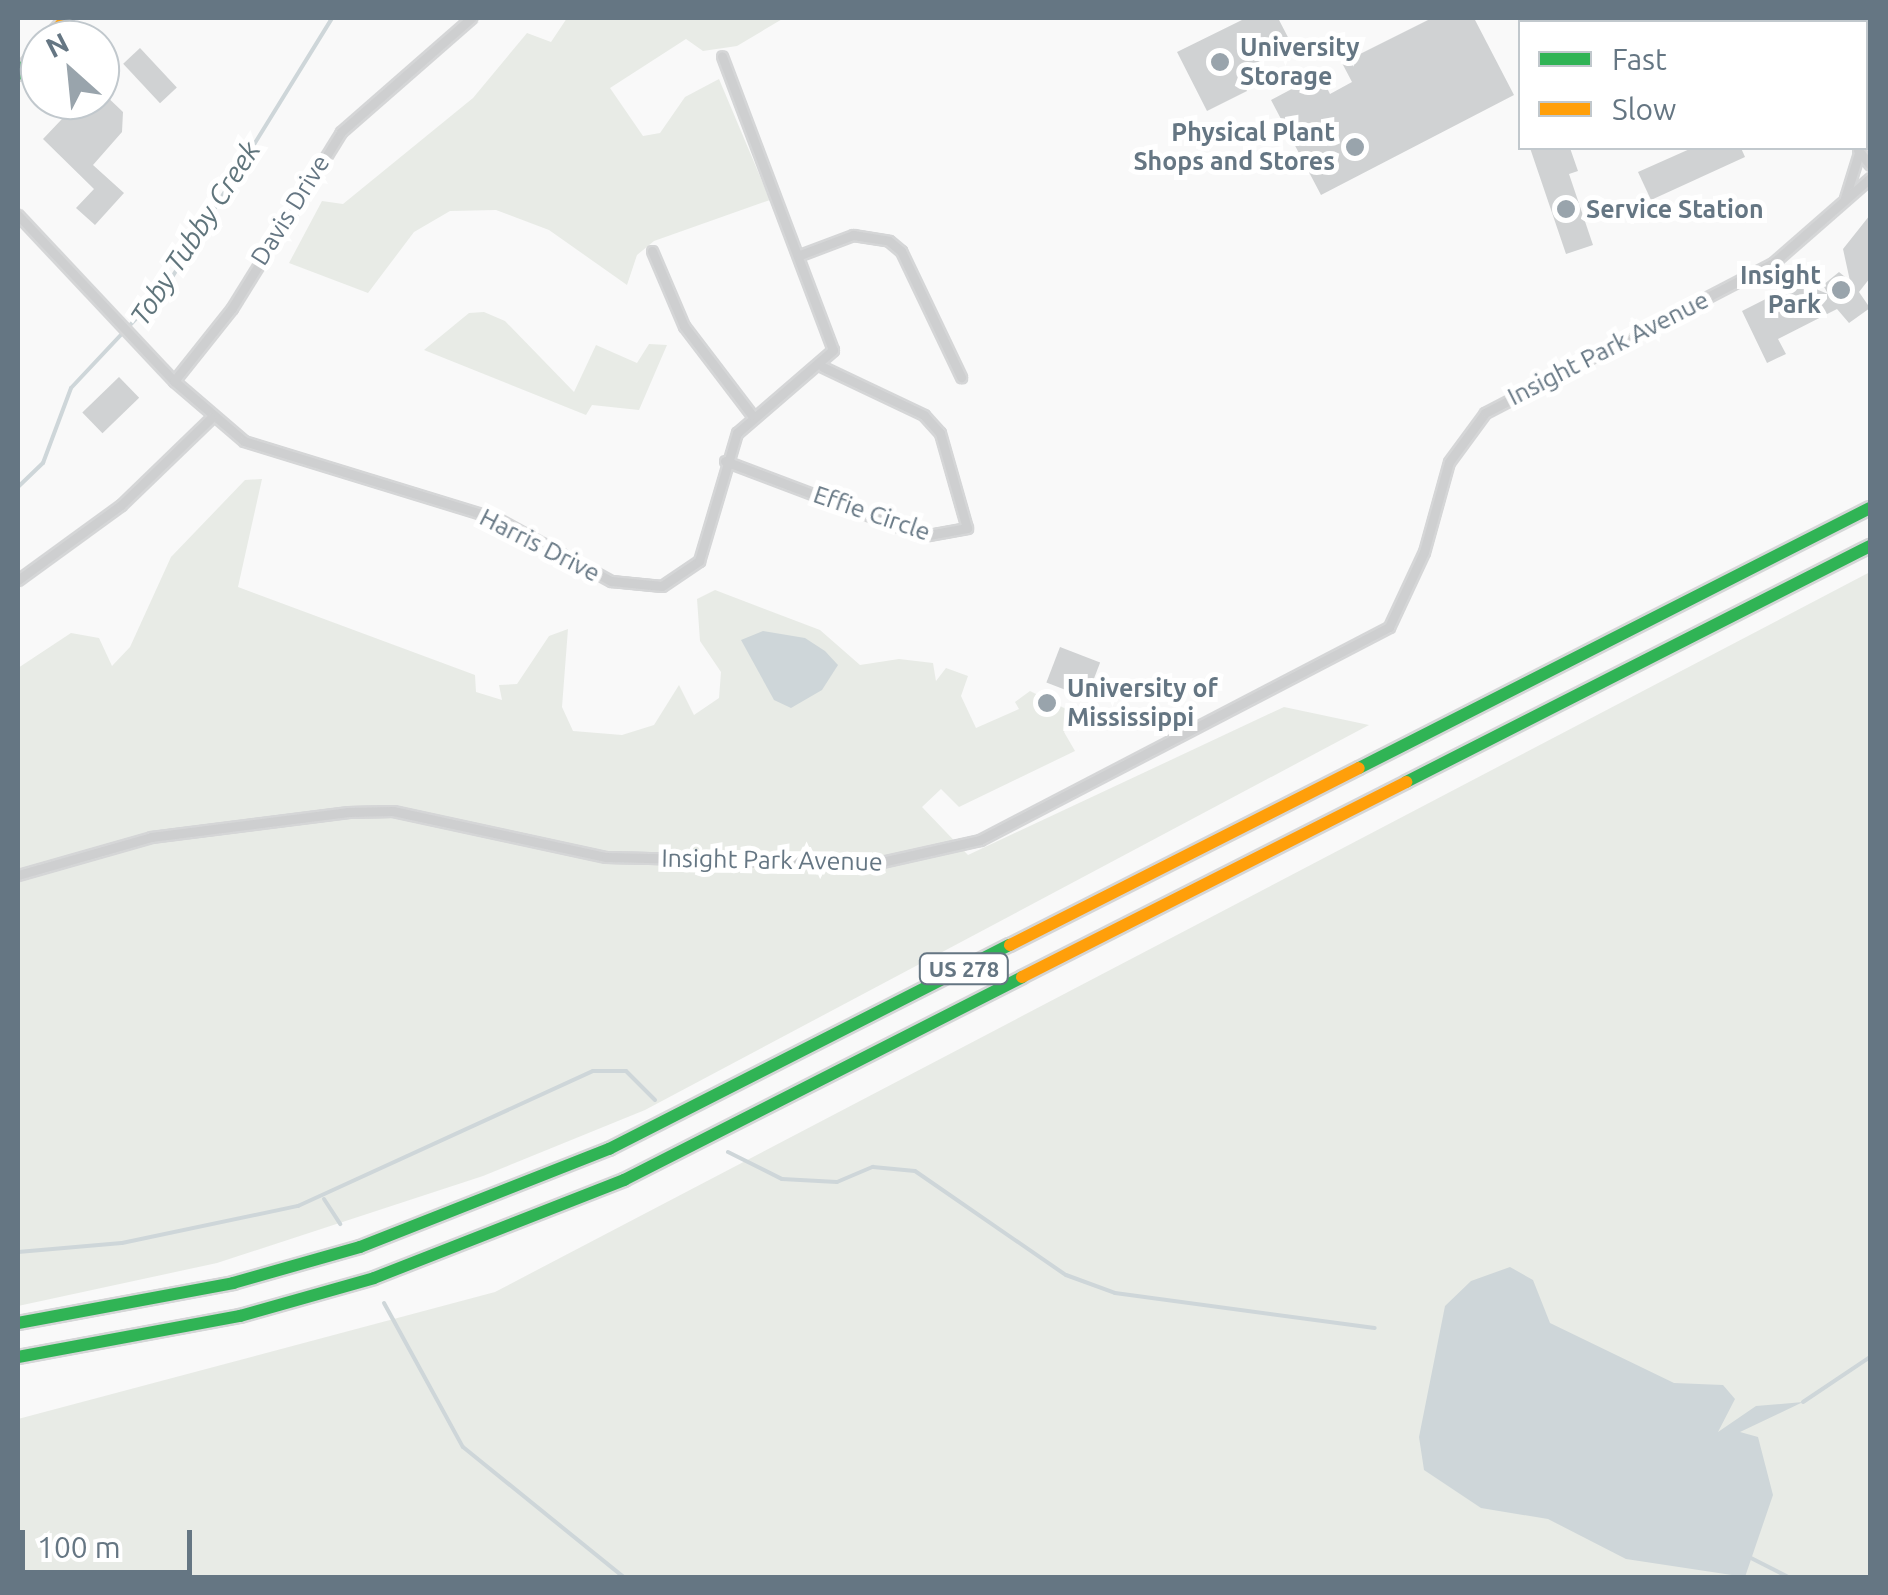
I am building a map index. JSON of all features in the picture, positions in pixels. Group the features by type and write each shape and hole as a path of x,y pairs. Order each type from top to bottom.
{"main road":[{"name":"US 278","path":"18,1323 234,1282 512,1192 1870,508"},
{"name":"US 278","path":"18,1357 240,1316 374,1278 624,1180 1870,546"}],"street":[{"name":"Davis Drive","path":"174,381 232,308 341,132 470,18"},
{"path":"722,56 834,345 823,367"},
{"path":"1858,150 1870,165"},
{"path":"1844,200 1858,150"},
{"name":"Insight Park Avenue","path":"18,875 151,837 348,812 394,811 606,857 877,864 980,840 1389,627 1407,599 1449,462 1486,413 1773,263 1870,178"},
{"name":"Harris Drive","path":"18,215 174,381 211,418 244,441 498,519 610,581 646,586 677,581 699,561 725,461 751,414 823,367"},
{"path":"800,255 854,235 888,241 901,251 960,377"},
{"path":"652,251 684,326 751,414"},
{"name":"Effie Circle","path":"725,461 923,536 966,528 940,433 924,415 823,367"},
{"path":"18,580 121,505 211,418"}],"shaded area":[{"path":"567,18 784,18 737,46 703,51 686,39 610,88 643,136 660,133 685,97 719,79 770,200 654,241 637,255 627,285 549,230 496,210 450,211 414,232 368,293 289,263 322,201 343,204 473,98 527,33 551,42"},
{"path":"484,312 505,321 574,392 596,345 637,363 649,344 667,345 639,410 592,405 586,415 424,350 469,313"},
{"path":"262,479 238,587 475,675 476,692 502,700 499,685 517,684 549,636 568,629 562,707 573,731 622,735 654,725 679,685 694,715 719,698 721,672 700,641 697,599 715,590 820,630 860,665 899,659 933,663 936,681 946,668 968,676 961,696 976,728 1019,709 1015,702 1030,691 1074,713 1064,732 1075,751 959,807 941,789 922,807 968,855 1284,707 1369,725 645,1110 483,1176 217,1263 18,1306 18,668 71,633 99,638 112,666 130,647 171,557 245,480"},
{"path":"1870,572 1870,1577 18,1578 18,1419 495,1292"},
{"path":"763,631 805,638 825,651 838,665 822,690 791,708 774,700 741,640"},
{"path":"1510,1267 1533,1280 1550,1323 1674,1383 1723,1385 1735,1399 1718,1432 1756,1406 1803,1402 1740,1432 1758,1437 1773,1495 1745,1577 1626,1559 1548,1519 1481,1508 1424,1470 1419,1437 1445,1306 1471,1281"}],"building":[{"name":"University Storage","path":"1246,18 1278,18 1292,45 1238,72 1247,91 1207,111 1177,52"},
{"name":"Physical Plant Shops and Stores","path":"1432,18 1474,18 1514,95 1321,195 1271,100 1320,74 1330,94 1352,82 1342,63"},
{"path":"140,48 177,87 160,103 123,64"},
{"path":"120,109 123,112 122,132 93,165 124,193 95,225 76,208 94,189 43,139 61,120 120,120"},
{"name":"Service Station","path":"1531,150 1571,150 1578,171 1569,174 1593,245 1566,254"},
{"path":"1688,150 1742,150 1745,157 1651,200 1638,172"},
{"name":"Insight Park","path":"1870,215 1870,278 1859,292 1870,308 1849,323 1837,309 1778,339 1786,354 1767,363 1742,311 1799,282 1828,294 1823,285 1839,272 1850,281 1843,249"},
{"path":"119,377 139,398 102,433 82,412"},
{"path":"1060,647 1100,662 1087,698 1046,682"}],"waterway":[{"name":"Toby Tubby Creek","path":"18,487 43,463 71,388 166,287 332,18"},
{"path":"18,1252 122,1243 298,1206 593,1071 626,1071 655,1100"},
{"path":"728,1152 782,1179 837,1182 873,1167 915,1171 1066,1275 1115,1293 1375,1328"},
{"path":"324,1199 340,1224"},
{"path":"384,1303 463,1447 625,1578"},
{"path":"1803,1402 1870,1357"},
{"path":"1751,1558 1790,1578"}],"traffic: fast":[{"path":"1359,768 1870,508"},
{"path":"1406,782 1870,546"},
{"path":"18,1323 233,1283 360,1247 609,1149 1010,945"},
{"path":"18,1357 240,1316 374,1278 624,1180 1022,977"}],"traffic: slow":[{"path":"1010,945 1359,768"},
{"path":"1022,977 1406,782"}],"place":[{"name":"University Storage","path":"1220,62"},
{"name":"Physical Plant Shops and Stores","path":"1355,147"},
{"name":"Service Station","path":"1566,209"},
{"name":"Insight Park","path":"1841,290"},
{"name":"University of Mississippi","path":"1047,703"}]}
